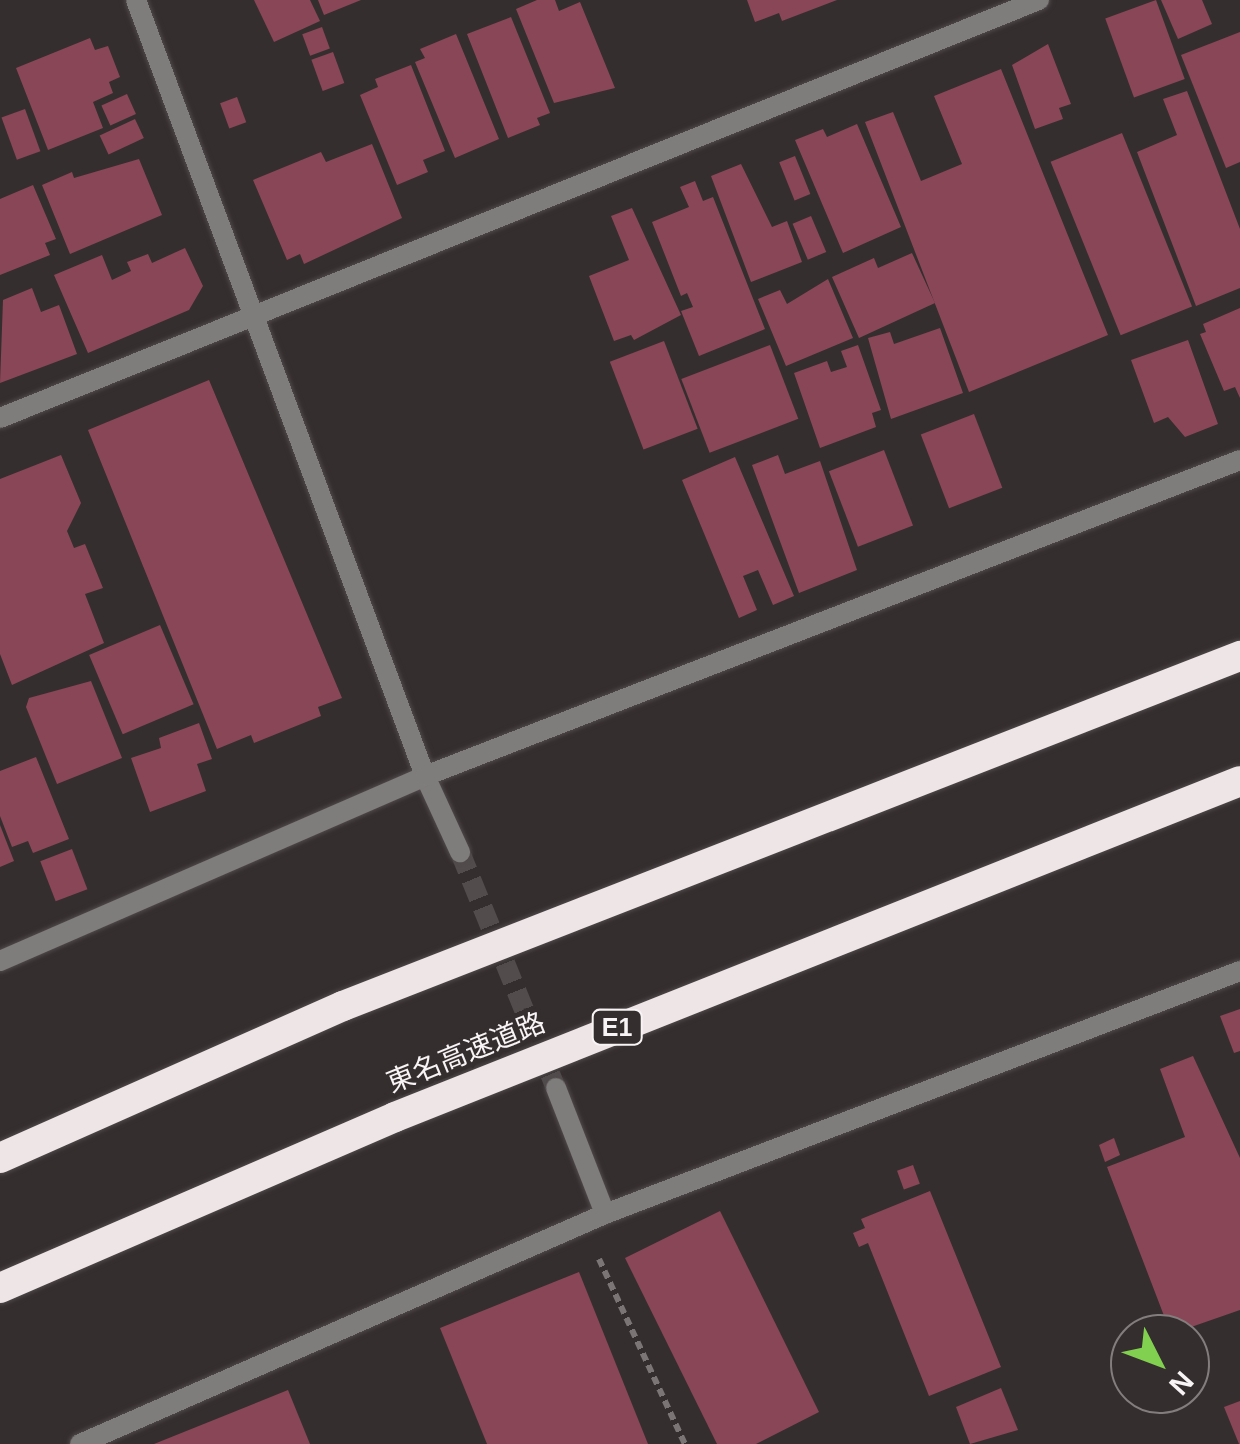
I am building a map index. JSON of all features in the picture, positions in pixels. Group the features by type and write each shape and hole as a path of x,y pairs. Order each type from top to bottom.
{"highway":[{"path":"0,1158 344,1006 1240,656"},
{"name":"東名高速道路","path":"0,1288 395,1116 1240,780"}],"street":[{"path":"136,0 425,776 460,852"},
{"path":"0,418 1039,0"},
{"path":"0,961 425,776 1240,460"},
{"path":"80,1444 605,1214 1240,971"},
{"path":"556,1088 605,1214"}],"path":[{"path":"583,1223 686,1444"}],"building":[{"path":"254,0 310,0 320,21 274,42"},
{"path":"318,0 361,0 324,15"},
{"path":"537,0 555,0 559,11 580,2 615,88 554,103 516,9"},
{"path":"747,0 837,0 782,21 779,13 755,22"},
{"path":"1156,0 1185,79 1134,97 1105,18"},
{"path":"1161,0 1202,0 1212,24 1178,39"},
{"path":"511,17 550,113 537,118 540,125 508,138 467,34"},
{"path":"322,27 330,49 310,56 302,34"},
{"path":"1240,32 1240,162 1226,168 1181,55"},
{"path":"456,34 499,139 455,158 415,62 425,58 420,49"},
{"path":"90,38 95,50 108,46 120,77 109,82 113,93 93,102 103,128 48,150 16,68"},
{"path":"1048,44 1071,104 1059,108 1063,119 1035,129 1012,65"},
{"path":"333,52 344,83 323,91 311,60"},
{"path":"411,65 445,151 423,160 428,172 397,185 360,95 378,87 375,79"},
{"path":"1001,69 1108,335 969,392 865,122 893,112 921,181 962,164 934,96"},
{"path":"1187,91 1240,229 1240,288 1196,306 1137,152 1177,135 1163,99"},
{"path":"127,94 136,114 110,125 101,105"},
{"path":"237,97 246,122 229,129 220,103"},
{"path":"25,109 40,151 17,160 2,118"},
{"path":"135,119 144,138 109,155 100,135"},
{"path":"857,124 901,227 843,253 795,140 823,129 827,137"},
{"path":"1122,133 1192,306 1121,335 1051,162"},
{"path":"372,144 402,218 304,264 300,254 287,260 253,180 321,152 326,162"},
{"path":"795,156 810,194 795,200 779,162"},
{"path":"139,159 162,215 70,254 42,185 72,172 74,178"},
{"path":"741,164 772,227 787,221 802,262 751,282 711,176"},
{"path":"695,181 703,201 713,197 765,329 699,356 681,311 693,307 687,293 681,296 652,222 689,207 680,187"},
{"path":"33,185 56,239 45,243 50,255 0,275 0,199"},
{"path":"632,208 681,315 634,340 631,335 614,341 589,276 629,260 611,216"},
{"path":"811,216 826,252 808,260 793,224"},
{"path":"185,248 203,286 189,310 88,353 54,275 102,255 112,280 131,271 127,262 148,254 152,263"},
{"path":"912,253 935,303 859,338 832,277 874,258 878,268"},
{"path":"828,279 853,338 786,366 758,299 780,290 787,304"},
{"path":"32,288 41,312 59,305 77,354 0,383 3,300"},
{"path":"1240,308 1240,398 1235,387 1224,391 1200,334 1206,332 1203,324"},
{"path":"940,328 963,393 891,419 868,338 890,332 894,344"},
{"path":"1188,340 1218,424 1185,437 1168,417 1154,423 1131,360"},
{"path":"664,341 698,429 644,450 610,362"},
{"path":"770,345 798,419 710,453 681,379"},
{"path":"858,345 881,410 872,413 876,427 820,448 794,373 827,361 831,372 847,367 841,351"},
{"path":"209,380 342,698 318,707 321,716 254,743 251,735 217,749 88,430"},
{"path":"974,414 1002,488 949,508 921,434"},
{"path":"884,450 913,526 858,547 829,471"},
{"path":"61,455 81,503 67,531 74,548 85,544 103,588 85,594 104,643 12,685 0,654 0,479"},
{"path":"778,455 785,474 820,461 857,570 799,593 752,465"},
{"path":"735,457 794,596 773,605 758,570 743,576 757,610 739,618 682,480"},
{"path":"160,625 194,704 123,734 89,655"},
{"path":"91,681 122,758 57,784 26,707 29,698"},
{"path":"199,723 212,759 197,764 206,791 150,812 131,758 161,748 159,738"},
{"path":"36,757 69,839 33,853 28,841 12,847 0,816 0,771"},
{"path":"0,825 14,861 0,867"},
{"path":"72,849 87,889 56,901 40,861"},
{"path":"1240,1009 1240,1051 1234,1053 1220,1016"},
{"path":"1193,1056 1240,1158 1240,1310 1210,1320 1210,1314 1163,1314 1107,1167 1185,1137 1160,1069"},
{"path":"1114,1138 1120,1155 1105,1162 1099,1145"},
{"path":"913,1165 920,1184 904,1190 897,1171"},
{"path":"930,1191 1001,1367 929,1396 868,1243 859,1247 853,1233 865,1228 861,1219"},
{"path":"720,1211 819,1412 756,1444 717,1444 625,1258"},
{"path":"579,1272 648,1444 487,1444 440,1328"},
{"path":"1001,1388 1018,1430 970,1444 956,1407"},
{"path":"288,1390 310,1444 154,1444"},
{"path":"1240,1401 1240,1444 1239,1444 1224,1407"}],"tunnel":[{"path":"460,852 556,1088"}]}
